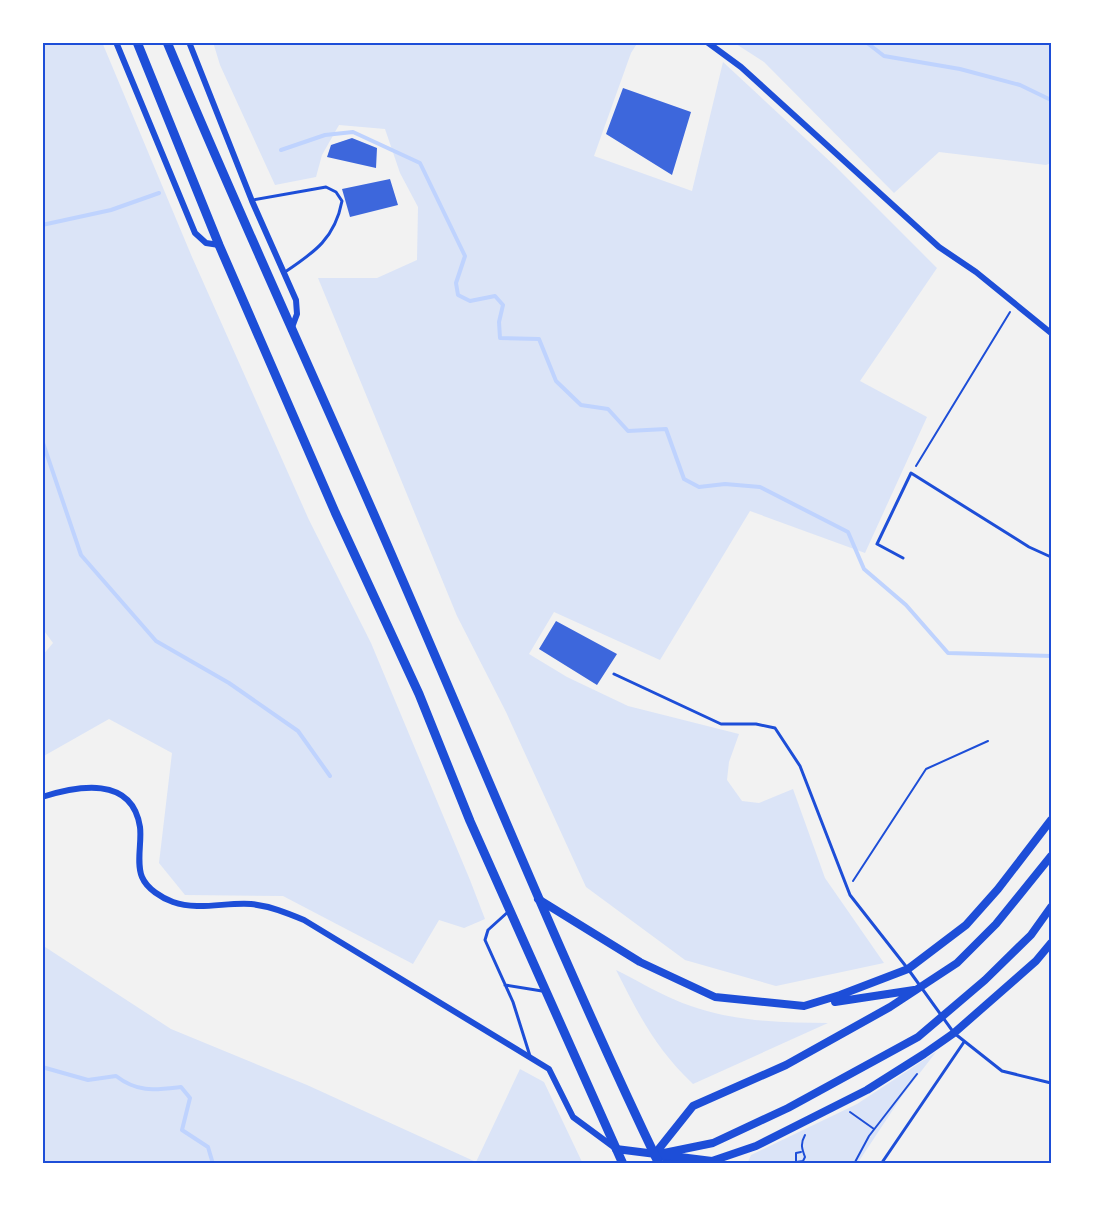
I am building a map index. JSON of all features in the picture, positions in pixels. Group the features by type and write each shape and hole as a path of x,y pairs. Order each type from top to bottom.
{"main road":[{"path":"137,42 219,245 623,1164"},
{"path":"167,42 290,330 375,515 538,899 656,1160 664,1164"},
{"path":"616,1149 617,1164"}],"street":[{"path":"116,42 195,232 206,243 219,245"},
{"path":"189,42 252,201 296,300 297,314 290,330"},
{"path":"707,42 741,67 939,246 1016,303 1051,333"},
{"path":"42,797 69,788 96,786 117,792 132,807 140,825 141,876 150,890 173,902 191,905 251,904 282,910 314,926 549,1069 573,1117 616,1149 656,1160 682,1164"},
{"path":"804,1006 908,969 966,925 998,890 1051,820"},
{"path":"656,1160 693,1106 786,1065 920,989 957,963 988,932 1051,856"},
{"path":"538,899 640,963 715,996 804,1006 920,989"},
{"path":"656,1160 713,1143 788,1108 918,1037 985,980 1031,935 1051,908"},
{"path":"656,1160 712,1161 756,1146 867,1090 954,1033 1036,961 1051,943"}],"lane":[{"path":"252,201 269,195 326,187 336,192 342,201 331,235 308,257 283,273"},
{"path":"903,558 877,544 911,473 1029,547 1051,557"},
{"path":"614,674 721,724 756,724 775,729 800,766 848,889 954,1033 1002,1071 1051,1083"},
{"path":"510,910 489,930 485,940 522,1025 531,1056"},
{"path":"505,985 534,989 549,998"},
{"path":"881,1164 964,1042"}],"path":[{"path":"911,473 1016,303"},
{"path":"848,889 926,769 988,741"},
{"path":"854,1164 875,1129 917,1074"},
{"path":"853,1107 846,1109 875,1129"},
{"path":"801,1152 796,1153 796,1162 804,1162 801,1141 807,1130"}],"shaded area":[{"path":"42,42 102,42 192,257 309,520 371,643 470,880 485,919 464,928 439,920 413,964 283,896 185,895 159,863 172,753 109,719 42,757 42,656 53,643 42,628"},
{"path":"213,42 638,42 631,53 594,156 692,191 723,62 836,167 937,268 860,381 927,417 865,553 750,511 660,660 554,612 529,654 567,677 628,706 739,734 729,762 727,780 742,801 759,803 793,789 825,878 884,963 776,986 685,960 586,887 506,712 457,616 318,278 377,278 417,260 418,207 400,173 385,129 339,125 322,155 316,177 275,185 220,65"},
{"path":"733,42 1051,42 1051,163 1046,165 939,152 894,193 764,62"},
{"path":"42,945 171,1029 307,1085 476,1162 520,1069 544,1082 583,1164 42,1164"},
{"path":"616,970 673,999 711,1012 769,1021 828,1023 693,1084 658,1044 640,1016"},
{"path":"936,1052 902,1096 857,1164 747,1164 751,1155 857,1104"}],"building":[{"path":"623,88 691,112 672,175 606,134"},
{"path":"352,138 377,148 376,168 327,157 331,145"},
{"path":"390,179 398,205 350,217 342,189"},
{"path":"556,621 617,654 597,685 539,649"}],"waterway":[{"path":"866,42 884,56 960,69 1020,85 1051,100"},
{"path":"281,150 325,135 353,132 420,163 465,256 456,283 458,295 470,301 495,296 503,305 499,322 500,338 539,339 556,381 581,405 608,409 628,431 666,429 684,479 699,487 725,484 760,487 848,532 864,569 906,605 948,653 1051,656"},
{"path":"42,225 111,210 159,193"},
{"path":"42,440 81,555 156,641 229,683 298,731 330,776"},
{"path":"42,1067 88,1080 116,1076 139,1088 181,1087 190,1098 182,1130 208,1147 213,1164"}]}
